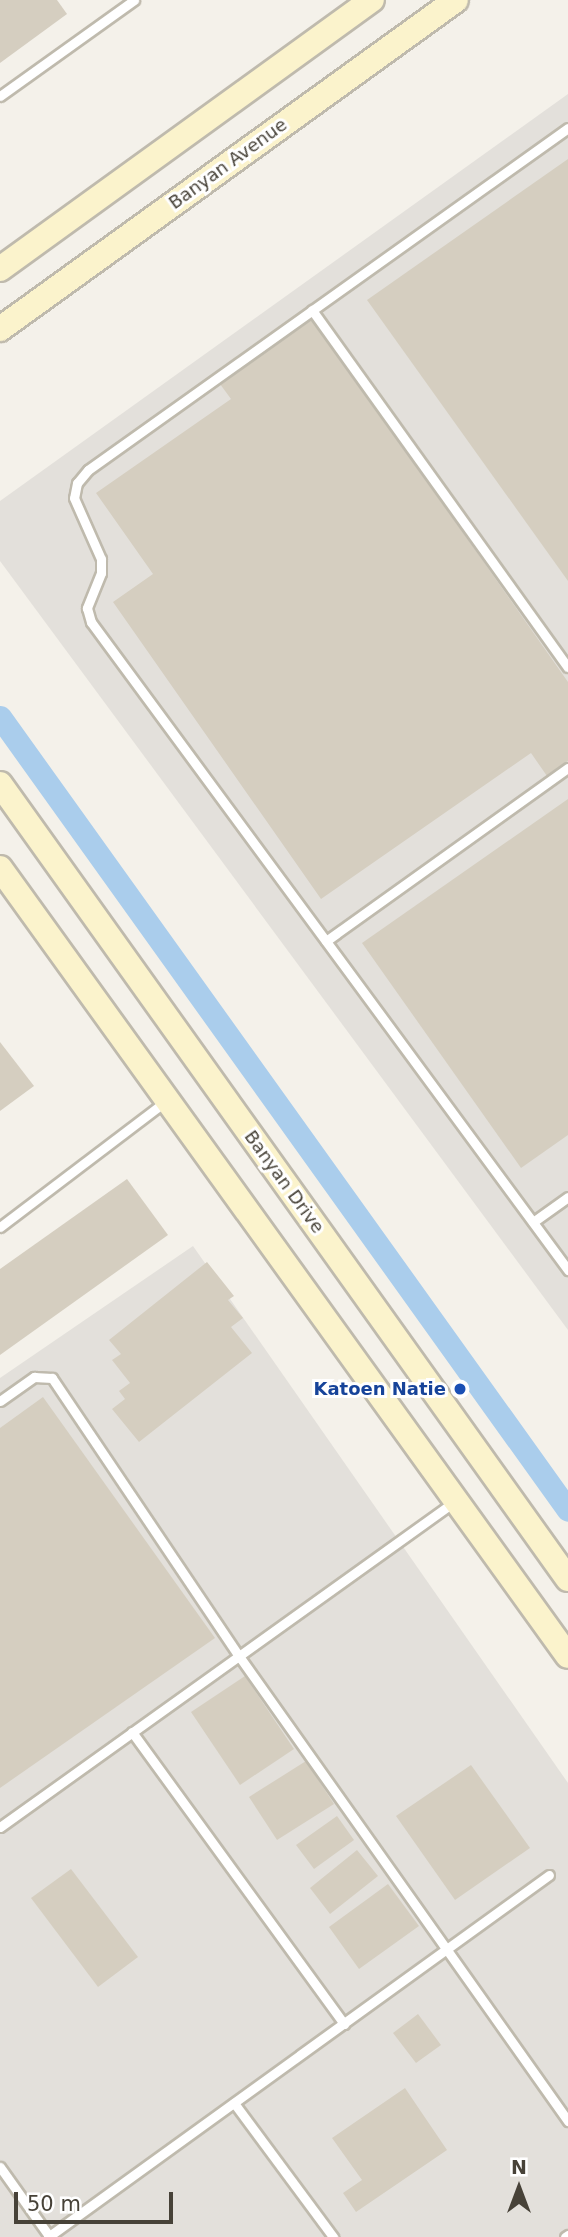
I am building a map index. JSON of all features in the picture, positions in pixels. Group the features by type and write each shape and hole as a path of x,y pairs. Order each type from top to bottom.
{"street":[{"path":"0,269 372,0"},
{"name":"Banyan Avenue","path":"0,328 456,0"},
{"name":"Banyan Drive","path":"0,784 568,1579"},
{"path":"0,867 568,1657"}],"lane":[{"path":"0,96 134,0"},
{"path":"568,128 88,470 77,483 74,498 101,559 101,573 87,608 91,622 568,1270"},
{"path":"312,310 568,667"},
{"path":"326,941 568,768"},
{"path":"0,1227 168,1100"},
{"path":"533,1222 568,1197"},
{"path":"0,1401 34,1377 52,1378 239,1656 568,2121"},
{"path":"0,1827 456,1501"},
{"path":"132,1732 344,2024"},
{"path":"0,2167 49,2237 549,1875"},
{"path":"234,2103 333,2237"}],"shaded area":[{"path":"568,94 568,1330 0,561 0,501"},
{"path":"193,1246 568,1783 568,2237 0,2237 0,1378"}],"building":[{"path":"0,0 57,0 67,14 0,63"},
{"path":"568,159 568,581 367,300"},
{"path":"313,319 568,682 568,761 547,776 531,753 321,899 113,602 153,574 96,493 231,399 220,384"},
{"path":"568,799 568,1135 521,1168 362,943"},
{"path":"0,1042 34,1086 0,1111"},
{"path":"127,1179 168,1235 0,1355 0,1269"},
{"path":"207,1262 234,1296 228,1300 243,1318 231,1327 252,1353 139,1442 112,1409 125,1399 119,1391 130,1383 112,1360 121,1354 109,1340"},
{"path":"43,1397 215,1638 0,1788 0,1428"},
{"path":"245,1676 294,1749 240,1785 191,1712"},
{"path":"306,1761 334,1804 277,1840 249,1797"},
{"path":"471,1765 530,1848 455,1900 396,1816"},
{"path":"337,1816 354,1840 314,1869 296,1845"},
{"path":"357,1850 378,1876 330,1914 310,1888"},
{"path":"71,1869 138,1957 98,1987 31,1898"},
{"path":"388,1884 419,1926 359,1969 329,1927"},
{"path":"418,2014 441,2045 416,2063 393,2033"},
{"path":"405,2088 447,2150 356,2212 343,2193 362,2180 332,2138"}],"waterway":[{"path":"0,717 568,1510"}],"place":[{"name":"Katoen Natie","path":"460,1389"}]}
